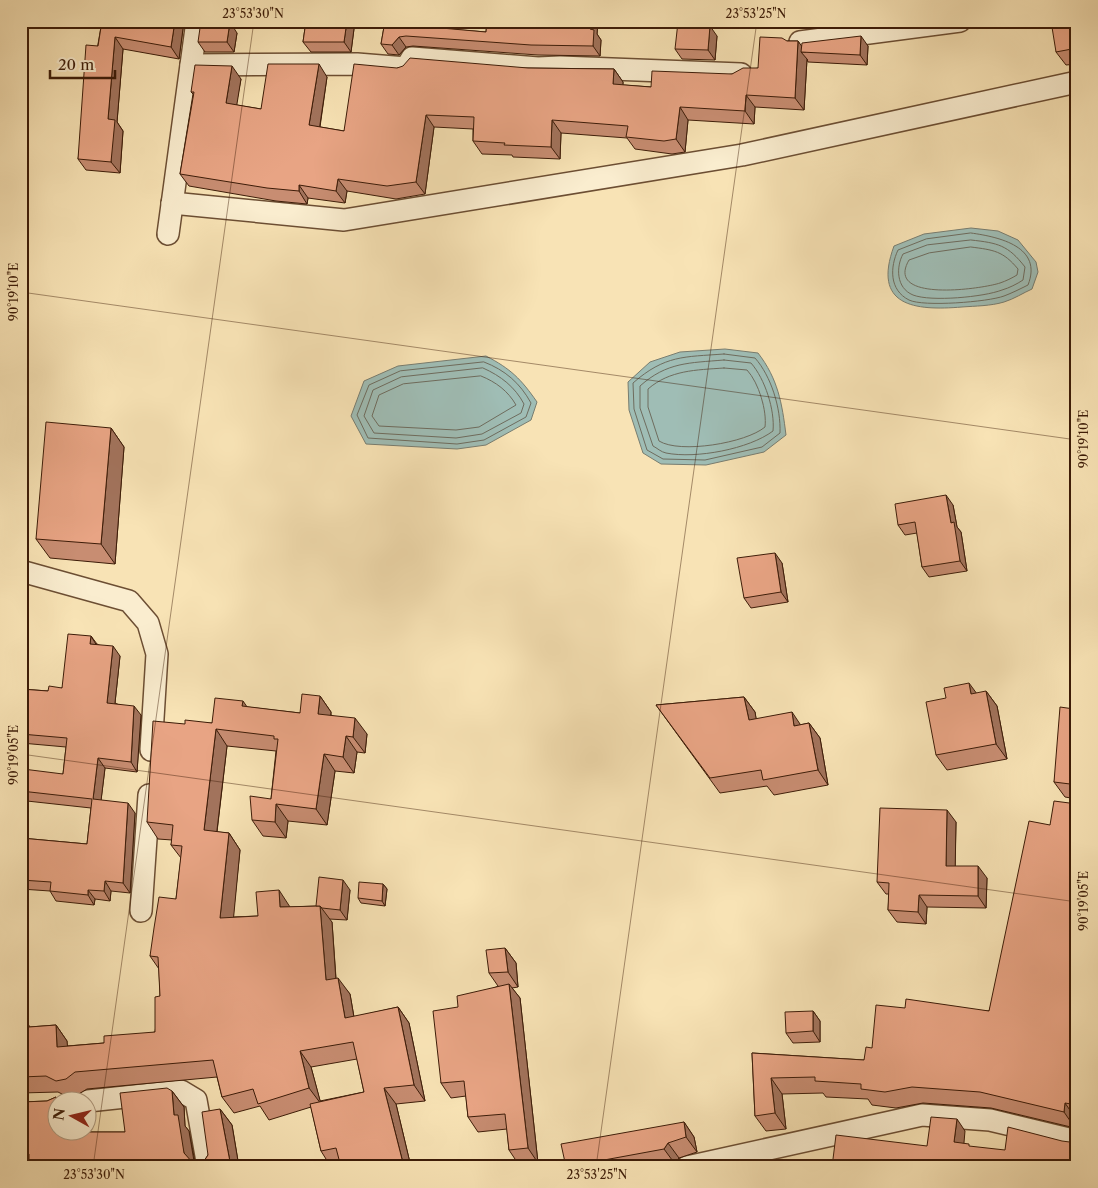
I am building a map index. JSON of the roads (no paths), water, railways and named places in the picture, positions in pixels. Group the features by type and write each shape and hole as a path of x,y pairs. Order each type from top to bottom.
{"street":[{"path":"168,234 197,21"},
{"path":"800,42 960,21"},
{"path":"191,65 357,64 406,68 412,58 538,68 560,67 742,74"},
{"path":"172,204 344,220 742,155 1077,82"},
{"path":"21,571 129,601 148,623 157,654 142,911"},
{"path":"98,1100 181,1091 196,1100 208,1167"},
{"path":"687,1167 922,1115 990,1120 1077,1141"}],"water":[{"path":"971,228 998,231 1018,240 1036,262 1038,272 1032,289 999,303 983,306 944,308 928,308 914,305 902,300 893,293 889,281 889,266 894,246 924,234"},
{"path":"725,349 758,353 775,382 783,412 786,435 764,452 706,465 661,464 643,453 629,410 628,382 650,362 680,352"},
{"path":"486,356 515,375 537,402 531,420 486,445 457,449 366,444 351,416 364,381 398,366"}]}
